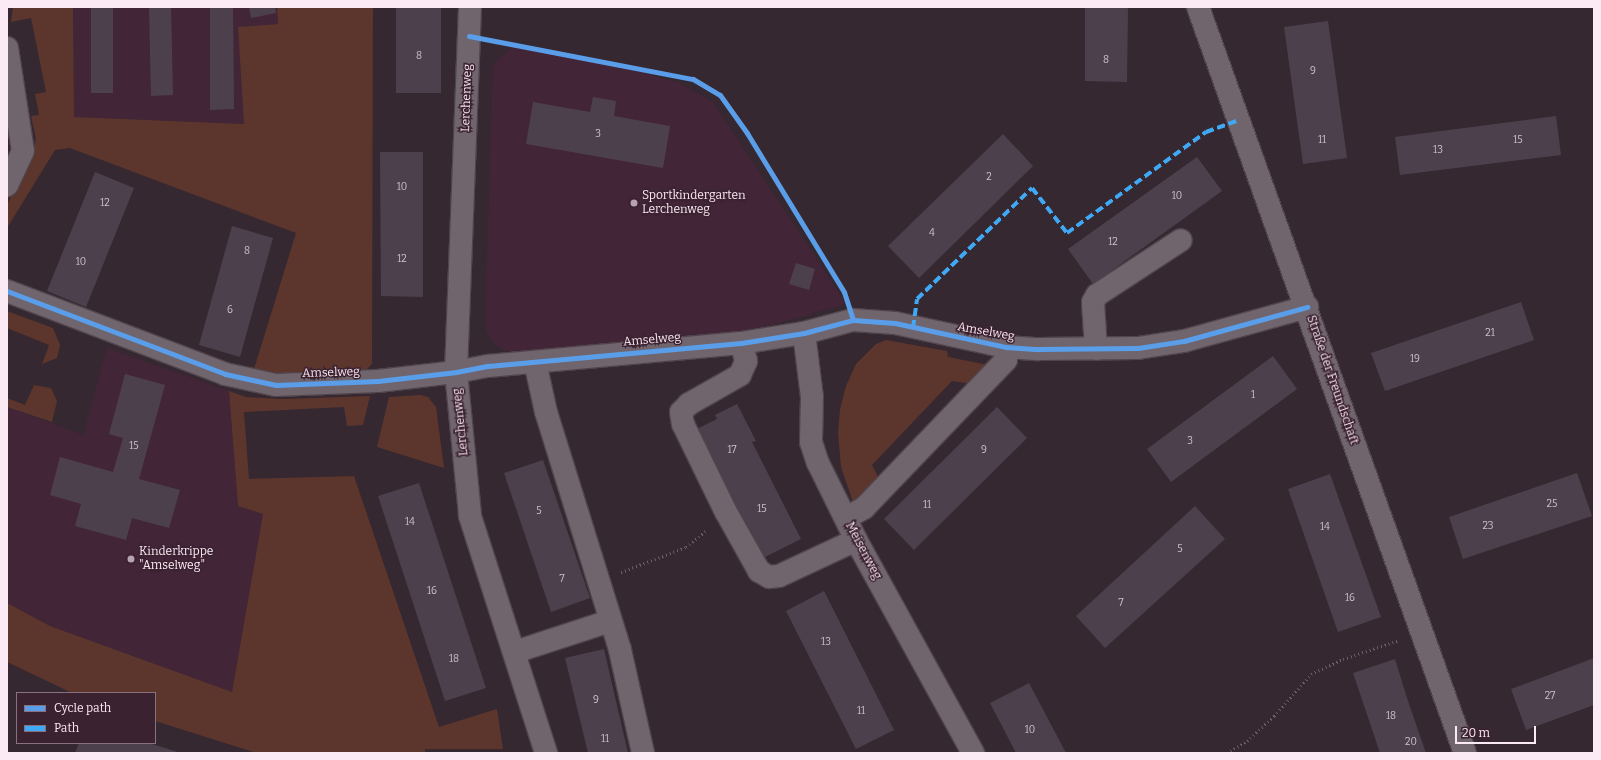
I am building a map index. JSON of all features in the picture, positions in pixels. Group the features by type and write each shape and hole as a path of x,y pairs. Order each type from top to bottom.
{"street":[{"name":"Lerchenweg","path":"470,7 456,372 470,516 515,652 546,753"},
{"name":"Straße der Freundschaft","path":"1198,7 1307,307 1465,753"},
{"path":"7,48 12,121 23,151 7,186"},
{"path":"1096,349 1093,302 1097,295 1181,240"},
{"name":"Amselweg","path":"7,291 211,368 262,384 378,380 456,372 488,366 741,343 804,333 853,320 873,320 1006,347 1096,349 1138,348 1184,341 1307,307"},
{"name":"Meisenweg","path":"804,333 812,397 811,442 856,540 973,753"},
{"path":"741,343 746,361 740,375 688,404 681,412 683,424 716,492 759,571 769,577 779,576 856,540"},
{"path":"846,518 864,508 1006,360 1006,347"},
{"path":"535,362 546,412 620,650 643,753"},
{"path":"515,652 610,621"}],"path":[{"path":"598,580 686,547 699,536"},
{"path":"1227,753 1247,741 1274,716 1312,674 1343,659 1422,632"}],"shaded area":[{"path":"13,7 73,7 74,117 244,124 238,27 278,24 277,7 373,7 372,364 367,369 276,375 254,369 296,233 70,148 55,150 7,228 7,205 30,159 36,139 31,116 39,115 35,94 46,92 31,18 11,22"},
{"path":"73,7 277,7 278,24 238,27 244,124 74,117"},
{"name":"Sportkindergarten Lerchenweg","path":"514,45 641,72 679,83 713,102 846,304 743,333 517,353 504,350 496,345 489,337 485,327 493,65"},
{"path":"7,311 53,328 60,345 57,358 42,364 49,345 7,328"},
{"path":"886,340 947,351 948,357 988,365 973,384 952,381 872,465 880,481 854,505 841,467 838,433 840,409 846,386 856,364 876,344"},
{"name":"Kinderkrippe \"Amselweg\"","path":"107,348 229,391 238,506 263,514 232,692 50,626 7,603 7,407 83,435"},
{"path":"34,385 51,388 57,401 52,422 7,407 7,398 25,405"},
{"path":"229,391 246,397 283,399 370,396 363,425 347,426 344,407 244,412 249,479 354,476 439,727 497,709 503,749 425,749 425,753 257,753 156,721 156,692 70,692 7,662 7,603 50,626 232,692 263,514 238,506"},
{"path":"420,395 428,397 436,407 444,468 377,447 389,397"}],"building":[{"path":"91,7 113,7 113,93 91,93"},
{"path":"149,7 171,7 173,95 151,96"},
{"path":"210,7 233,7 234,109 210,110"},
{"path":"249,7 275,7 276,13 251,18"},
{"path":"396,7 441,7 441,93 396,93"},
{"path":"1085,7 1128,7 1127,82 1085,81"},
{"path":"1328,21 1347,158 1303,164 1284,27"},
{"path":"593,97 616,101 614,116 670,126 663,168 526,144 533,102 590,112"},
{"path":"1556,116 1561,155 1400,175 1395,137"},
{"path":"1003,134 1033,166 919,278 888,246"},
{"path":"380,152 423,152 423,297 381,296"},
{"path":"1197,157 1222,191 1093,284 1068,249"},
{"path":"95,172 134,188 86,307 47,291"},
{"path":"232,226 273,238 240,357 199,345"},
{"path":"796,263 815,269 809,290 789,284"},
{"path":"1521,302 1534,340 1385,391 1371,353"},
{"path":"1273,356 1297,389 1171,482 1147,449"},
{"path":"125,374 165,385 139,479 180,490 169,528 132,518 126,540 75,526 81,504 50,495 60,457 113,472 123,438 109,434"},
{"path":"737,404 756,441 752,442 801,539 763,558 697,429 717,419 715,415"},
{"path":"997,407 1027,438 914,550 884,519"},
{"path":"543,460 590,598 551,612 504,473"},
{"path":"1577,473 1592,516 1463,559 1449,517"},
{"path":"1330,474 1381,617 1338,632 1288,489"},
{"path":"419,483 486,688 445,701 378,496"},
{"path":"1195,506 1225,539 1105,648 1076,616"},
{"path":"824,591 894,730 856,749 786,611"},
{"path":"604,649 628,753 588,753 565,658"},
{"path":"1594,658 1594,705 1526,730 1511,689"},
{"path":"1395,659 1426,753 1380,753 1353,673"},
{"path":"1029,683 1066,753 1016,753 990,703"},
{"path":"79,744 152,744 181,753 75,753"}],"marked path":[{"path":"913,328 917,299 1032,188 1067,233 1206,132 1239,120"}],"cycle path":[{"path":"469,36 693,79 720,95 747,133 844,292 853,320"},
{"path":"7,291 225,374 276,385 378,381 456,372 488,366 741,343 804,333 853,320 895,323 1006,347 1038,349 1138,348 1184,341 1307,307"}],"place":[{"name":"Sportkindergarten Lerchenweg","path":"634,203"},
{"name":"Kinderkrippe \"Amselweg\"","path":"131,559"}]}
